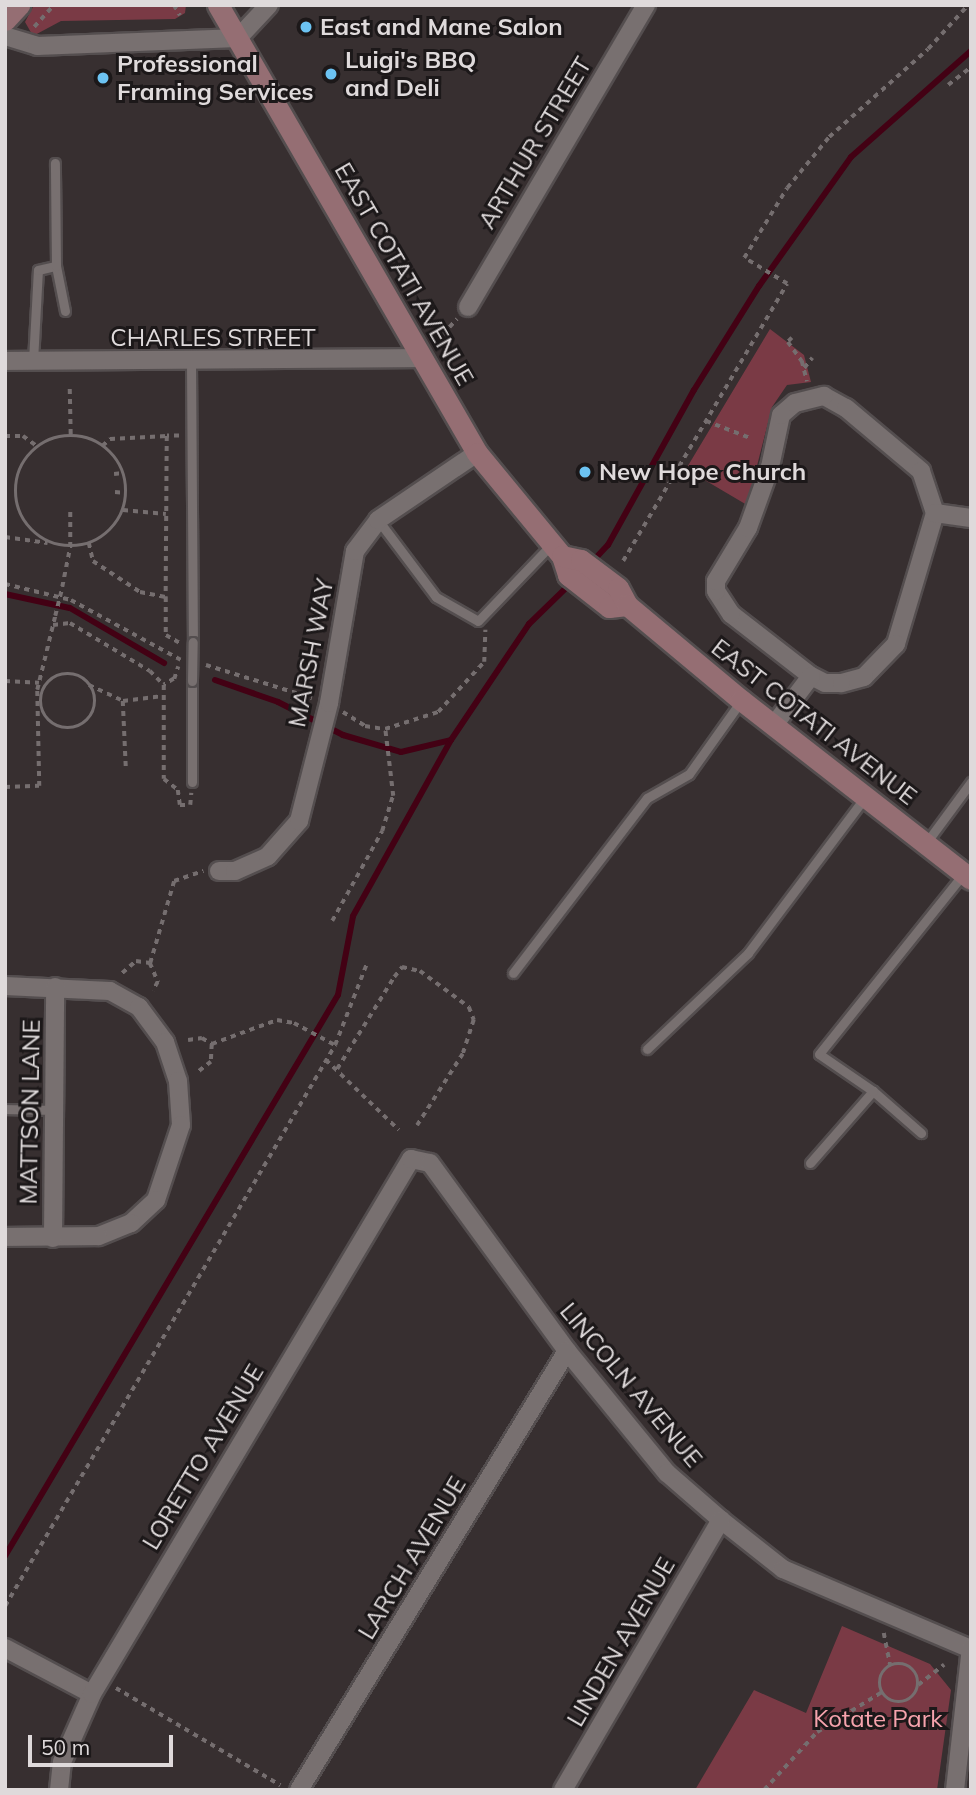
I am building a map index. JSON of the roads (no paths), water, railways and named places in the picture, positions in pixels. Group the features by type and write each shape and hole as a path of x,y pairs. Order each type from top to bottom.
{"main road":[{"path":"5,20 19,5"},
{"name":"EAST COTATI AVENUE","path":"218,5 477,453 556,551 580,560 591,581 618,588 627,605 741,700 967,876"}],"street":[{"path":"5,36 37,46 238,38 270,5"},
{"name":"ARTHUR STREET","path":"468,307 646,5"},
{"name":"CHARLES STREET","path":"5,361 191,363 421,358"},
{"path":"824,396 846,408 921,471 935,513 896,644 863,677 852,682 825,683 811,676 731,614 716,591 716,581 748,528 770,467 781,415 794,403 824,396"},
{"name":"MARSH WAY","path":"219,871 235,871 268,856 299,821 330,702 355,551 378,520 477,453"},
{"path":"935,513 971,518"},
{"path":"774,725 811,676"},
{"path":"5,986 110,991 139,1007 165,1042 178,1081 181,1125 156,1200 131,1223 98,1236 5,1237"},
{"name":"MATTSON LANE","path":"53,1238 55,987"},
{"name":"LINCOLN AVENUE","path":"411,1160 430,1163 567,1351 667,1473 720,1520 782,1569 971,1649"},
{"name":"LORETTO AVENUE","path":"59,1790 62,1762 92,1694 411,1160"},
{"name":"LARCH AVENUE","path":"299,1790 567,1351"},
{"name":"LINDEN AVENUE","path":"563,1790 720,1520"},
{"path":"5,1648 92,1694"},
{"path":"955,1790 971,1649"}],"lane":[{"path":"55,163 56,266 65,311"},
{"path":"33,361 38,270 56,266"},
{"path":"191,363 192,782"},
{"path":"378,520 436,597 478,621 556,551"},
{"path":"513,973 647,797 689,774 741,700"},
{"path":"925,844 971,782"},
{"path":"647,1049 748,953 865,797"},
{"path":"921,1133 873,1091 819,1054 967,876"},
{"path":"810,1163 873,1091"},
{"path":"5,1110 54,1110"}],"waterway":[{"path":"591,563 608,545 694,390 759,286 851,157 971,51"},
{"path":"5,1556 338,995 353,916 451,740 529,624 571,583"},
{"path":"5,594 70,608 164,663"},
{"path":"215,680 278,702 343,735 401,752 451,740"}],"place":[{"name":"East and Mane Salon","path":"306,27"},
{"name":"Luigi's BBQ and Deli","path":"331,74"},
{"name":"Professional Framing Services","path":"103,78"},
{"name":"New Hope Church","path":"585,472"}],"park label":[{"name":"Kotate Park","path":"878,1719"}]}
